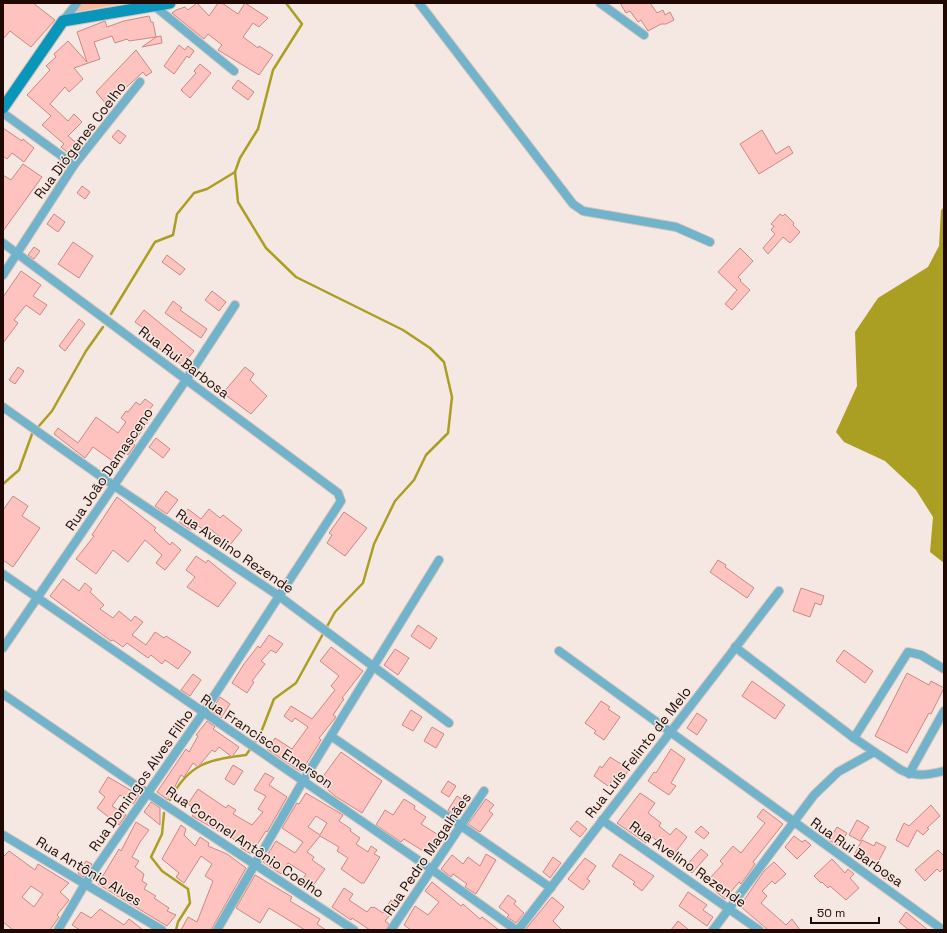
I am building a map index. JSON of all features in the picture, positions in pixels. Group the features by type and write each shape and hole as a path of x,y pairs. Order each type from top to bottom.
{"main road":[{"path":"3,108 63,22 170,3"}],"street":[{"path":"63,22 77,3"},
{"path":"419,3 573,204 583,211 683,229 710,242"},
{"path":"600,3 644,35"},
{"path":"153,5 234,71"},
{"name":"Rua Diógenes Coelho","path":"3,275 16,252 74,165 140,82"},
{"path":"3,113 74,165"},
{"name":"Rua Rui Barbosa","path":"3,243 338,493 341,501 340,506"},
{"name":"Rua João Damasceno","path":"3,648 186,380 235,304"},
{"name":"Rua Avelino Rezende","path":"3,407 113,485 279,596 449,723"},
{"name":"Rua Domingos Alves Filho","path":"58,930 85,884 203,713 340,506"},
{"path":"217,930 303,782 439,560"},
{"name":"Rua Francisco Emerson","path":"3,574 517,930"},
{"name":"Rua Luís Felinto de Melo","path":"517,930 551,888 779,591"},
{"path":"735,647 854,738 909,774 922,775 944,771"},
{"name":"Rua Rui Barbosa","path":"560,650 794,823 943,930"},
{"path":"854,738 908,652 921,655 944,669"},
{"name":"Rua Coronel Antônio Coelho","path":"3,694 147,793 354,930"},
{"path":"909,774 944,711"},
{"path":"331,736 551,888"},
{"path":"713,930 825,783 851,763 874,752"},
{"name":"Rua Pedro Magalhães","path":"391,930 484,792"},
{"name":"Rua Avelino Rezende","path":"602,820 759,930"},
{"name":"Rua Antônio Alves","path":"3,835 162,930"}],"shaded area":[{"path":"82,3 127,3 75,12"},
{"path":"944,207 944,563 930,552 933,517 916,490 885,461 844,442 836,432 857,386 855,332 878,298 928,267 939,246 941,210"}],"building":[{"path":"3,3 33,3 55,20 31,47 10,31 3,39"},
{"path":"197,3 209,16 218,3 222,3 238,14 245,3 268,18 259,27 253,23 243,37 258,48 259,46 273,55 259,75 218,50 222,45 208,34 204,39 172,13 185,7 188,10"},
{"path":"620,3 650,3 657,13 663,10 665,15 670,12 674,20 666,24 661,24 648,31 641,20 638,22 630,11 626,13"},
{"path":"149,16 151,22 153,22 156,37 129,41 127,39 115,43 112,36 94,42 100,59 74,68 83,79 69,92 65,87 50,104 68,121 74,114 82,122 68,136 80,146 72,156 61,147 64,144 42,125 51,116 27,95 50,70 46,66 56,57 54,54 68,41 87,62 77,32 105,21 107,27 124,21"},
{"path":"161,36 162,43 142,47 156,37"},
{"path":"179,45 185,50 188,46 194,51 189,58 187,56 174,74 164,66"},
{"path":"136,50 152,72 146,76 143,72 107,105 96,92"},
{"path":"200,64 211,73 190,98 181,90 196,73 194,71"},
{"path":"238,80 254,92 248,100 232,88"},
{"path":"3,128 22,141 23,139 34,148 24,162 12,153 7,159 3,156"},
{"path":"118,130 126,136 120,144 112,137"},
{"path":"762,130 776,154 789,146 793,153 759,174 740,144"},
{"path":"23,164 42,177 3,231 3,175 11,180"},
{"path":"82,186 90,192 85,199 77,193"},
{"path":"54,214 65,222 58,232 47,224"},
{"path":"780,214 783,216 785,214 800,232 790,243 783,237 768,254 763,248 775,234 771,230 774,226 771,224"},
{"path":"73,242 93,256 79,278 58,264"},
{"path":"34,247 40,251 34,259 28,255"},
{"path":"740,248 753,261 738,277 741,280 740,281 750,290 732,310 725,304 737,290 718,272"},
{"path":"167,255 185,269 180,275 162,262"},
{"path":"21,271 41,285 33,296 47,305 40,315 26,305 14,320 18,323 3,343 3,297"},
{"path":"212,291 226,302 219,311 205,300"},
{"path":"173,301 182,308 180,310 207,329 201,338 165,313"},
{"path":"144,310 194,351 182,365 150,342 155,337 135,322"},
{"path":"79,319 85,324 65,351 59,346"},
{"path":"18,367 24,371 15,384 9,380"},
{"path":"245,367 254,374 250,380 267,396 251,414 223,393"},
{"path":"145,399 153,405 149,410 153,414 133,444 135,445 128,455 126,453 117,464 93,447 85,458 54,434 58,428 78,443 96,417 118,433 126,422 121,418 126,411 128,412 136,402 140,405"},
{"path":"156,438 170,449 163,458 149,447"},
{"path":"166,491 178,500 167,514 155,506"},
{"path":"13,496 28,506 22,516 40,528 13,567 3,560 3,510"},
{"path":"117,497 156,528 154,530 170,545 172,542 181,550 165,570 156,563 162,555 145,540 128,562 113,550 96,574 76,559 94,536 92,535"},
{"path":"188,509 201,519 209,509 220,518 223,515 242,530 225,551 216,543 220,537 209,528 206,532 195,523 191,530 179,522"},
{"path":"344,512 367,528 345,556 327,543 332,535 329,533"},
{"path":"196,556 206,563 208,560 236,583 218,607 187,587 195,577 186,570"},
{"path":"718,560 726,565 725,567 754,588 747,598 710,572"},
{"path":"63,579 79,591 85,583 92,589 90,592 104,605 100,609 113,618 119,611 131,621 135,616 143,622 132,635 146,645 155,632 164,638 166,636 191,652 178,669 165,660 162,664 151,655 148,658 127,643 123,647 113,640 111,641 50,596"},
{"path":"801,588 824,596 821,605 815,603 810,617 793,611"},
{"path":"418,625 437,638 430,649 411,636"},
{"path":"269,635 283,644 276,653 271,650 261,661 265,664 252,681 254,682 247,693 232,683 244,664 258,646 260,648"},
{"path":"331,647 363,671 342,698 344,699 333,715 336,717 319,738 321,740 301,772 267,749 275,738 292,749 308,727 295,718 292,722 284,716 291,706 312,719 335,690 331,686 339,676 320,661"},
{"path":"395,649 409,658 398,675 384,665"},
{"path":"844,650 873,671 865,683 836,661"},
{"path":"907,673 929,685 931,681 944,688 931,714 929,713 907,753 875,736"},
{"path":"193,674 201,680 190,696 181,690"},
{"path":"752,681 785,705 775,719 742,696"},
{"path":"220,697 230,704 221,718 211,711"},
{"path":"601,701 610,707 608,709 620,717 604,740 594,733 596,731 585,723"},
{"path":"411,710 422,717 413,731 402,725"},
{"path":"697,713 707,720 697,735 687,728"},
{"path":"207,721 215,727 213,729 239,747 232,757 219,747 215,752 212,750 198,767 193,763 184,777 181,775 168,800 157,792 186,749 189,752 198,736 196,735"},
{"path":"432,727 444,734 436,748 424,741"},
{"path":"671,749 685,759 671,783 676,786 669,795 648,781 654,772 656,773"},
{"path":"341,752 382,781 362,813 335,796 319,782"},
{"path":"610,757 629,769 623,779 616,775 608,786 594,776 600,766 602,768"},
{"path":"233,765 243,771 234,785 225,779"},
{"path":"265,773 274,778 269,785 287,797 267,832 266,831 251,854 241,848 243,845 221,831 220,832 192,816 197,810 188,804 198,789 226,808 228,805 236,810 233,814 252,825 263,812 258,809 266,796 254,790"},
{"path":"108,777 139,795 133,804 120,795 112,806 126,815 119,825 97,808 105,797 99,792"},
{"path":"448,781 456,786 449,797 441,792"},
{"path":"306,793 343,815 339,821 351,829 350,831 360,838 356,844 368,852 371,846 377,850 374,854 380,857 364,883 361,883 341,869 348,858 337,851 339,847 320,836 307,852 314,857 312,860 325,869 312,887 302,880 306,874 288,863 281,874 263,862 276,841 295,853 303,842 282,828 297,803 299,804","holes":["316,816 327,823 320,835 308,827"]},
{"path":"640,793 655,803 648,813 661,823 659,826 670,835 676,828 687,837 674,854 651,836 646,843 617,823"},
{"path":"457,796 465,801 456,816 448,810"},
{"path":"404,799 415,806 414,809 426,817 421,824 440,836 428,854 404,839 401,842 376,825 385,810 393,815"},
{"path":"486,799 494,805 489,811 493,814 480,832 468,824"},
{"path":"151,802 160,808 160,825 144,812"},
{"path":"931,805 940,816 927,828 929,829 923,835 917,830 908,847 896,840 904,823 909,826"},
{"path":"763,809 783,824 753,862 755,864 741,884 739,882 725,899 715,891 718,887 709,879 723,864 720,861 733,846 741,853 765,823 757,817"},
{"path":"857,820 869,827 860,841 849,835"},
{"path":"577,821 587,829 580,837 570,829"},
{"path":"136,822 149,830 140,842 132,857 139,861 135,867 144,874 142,881 147,884 144,889 156,896 154,898 169,908 167,911 176,915 167,926 98,884 119,849 121,851"},
{"path":"181,825 186,829 184,835 195,846 200,837 209,843 208,846 227,854 246,868 211,930 181,930 188,917 197,922 213,881 205,876 212,864 201,856 184,883 176,877 179,873 162,859"},
{"path":"701,826 709,833 704,839 695,832"},
{"path":"837,827 847,833 839,846 829,840"},
{"path":"794,836 802,842 805,840 811,845 797,859 785,847"},
{"path":"862,840 874,846 876,842 886,847 877,864 854,855"},
{"path":"701,849 708,855 692,873 685,867"},
{"path":"938,850 944,856 944,868 940,872 937,869 925,881 915,870"},
{"path":"9,851 35,870 38,864 69,883 60,892 69,900 57,915 59,917 50,930 13,930 3,922 3,857","holes":["31,886 43,894 34,907 22,897"]},
{"path":"486,854 496,860 476,894 465,887 467,884 453,874 451,877 441,869 452,855 463,864 468,857 480,866"},
{"path":"620,854 654,876 642,891 633,884 635,882 612,866"},
{"path":"553,857 561,863 550,878 543,872"},
{"path":"585,858 596,866 587,879 590,881 583,890 568,879"},
{"path":"832,859 845,873 848,869 854,874 850,878 859,888 846,900 830,886 828,888 814,876"},
{"path":"86,861 92,864 83,877 78,873"},
{"path":"774,862 786,874 775,884 772,881 762,891 767,896 761,903 786,925 792,919 800,930 768,930 740,906 764,871"},
{"path":"886,871 894,875 891,881 883,878"},
{"path":"255,875 292,897 290,901 320,919 317,924 326,930 305,930 269,908 260,923 236,908"},
{"path":"432,882 461,906 463,904 480,919 482,917 499,930 411,930 404,925 415,906 428,915 439,902 425,891"},
{"path":"344,888 353,894 349,900 367,912 371,907 374,907 383,913 391,900 398,905 385,921 389,924 386,930 370,930 352,918 351,920 332,907"},
{"path":"688,892 707,905 703,910 713,917 707,926 679,906"},
{"path":"508,895 516,901 514,904 524,913 516,923 507,917 509,915 499,907"},
{"path":"552,897 564,907 553,921 562,930 525,930"},
{"path":"100,909 124,925 129,919 143,930 80,930 72,925 81,912 91,918"},
{"path":"906,912 928,930 909,930 899,922"},
{"path":"678,921 689,930 671,930"}],"waterway":[{"path":"111,314 155,242 173,235 177,214 194,193 207,189 235,172 240,158 258,129 273,70 302,24 286,3"},
{"path":"170,800 184,778 192,771 210,762 246,755 260,735 274,699 296,683 335,612 363,583 374,544 395,501 414,480 426,455 448,433 452,397 444,362 430,348 403,330 296,277 266,248 238,202 235,172"},
{"path":"3,484 19,470 32,434 52,411 86,351 103,327"},
{"path":"164,813 162,834 151,857 162,871 188,889 190,903 178,922 176,930"}]}
